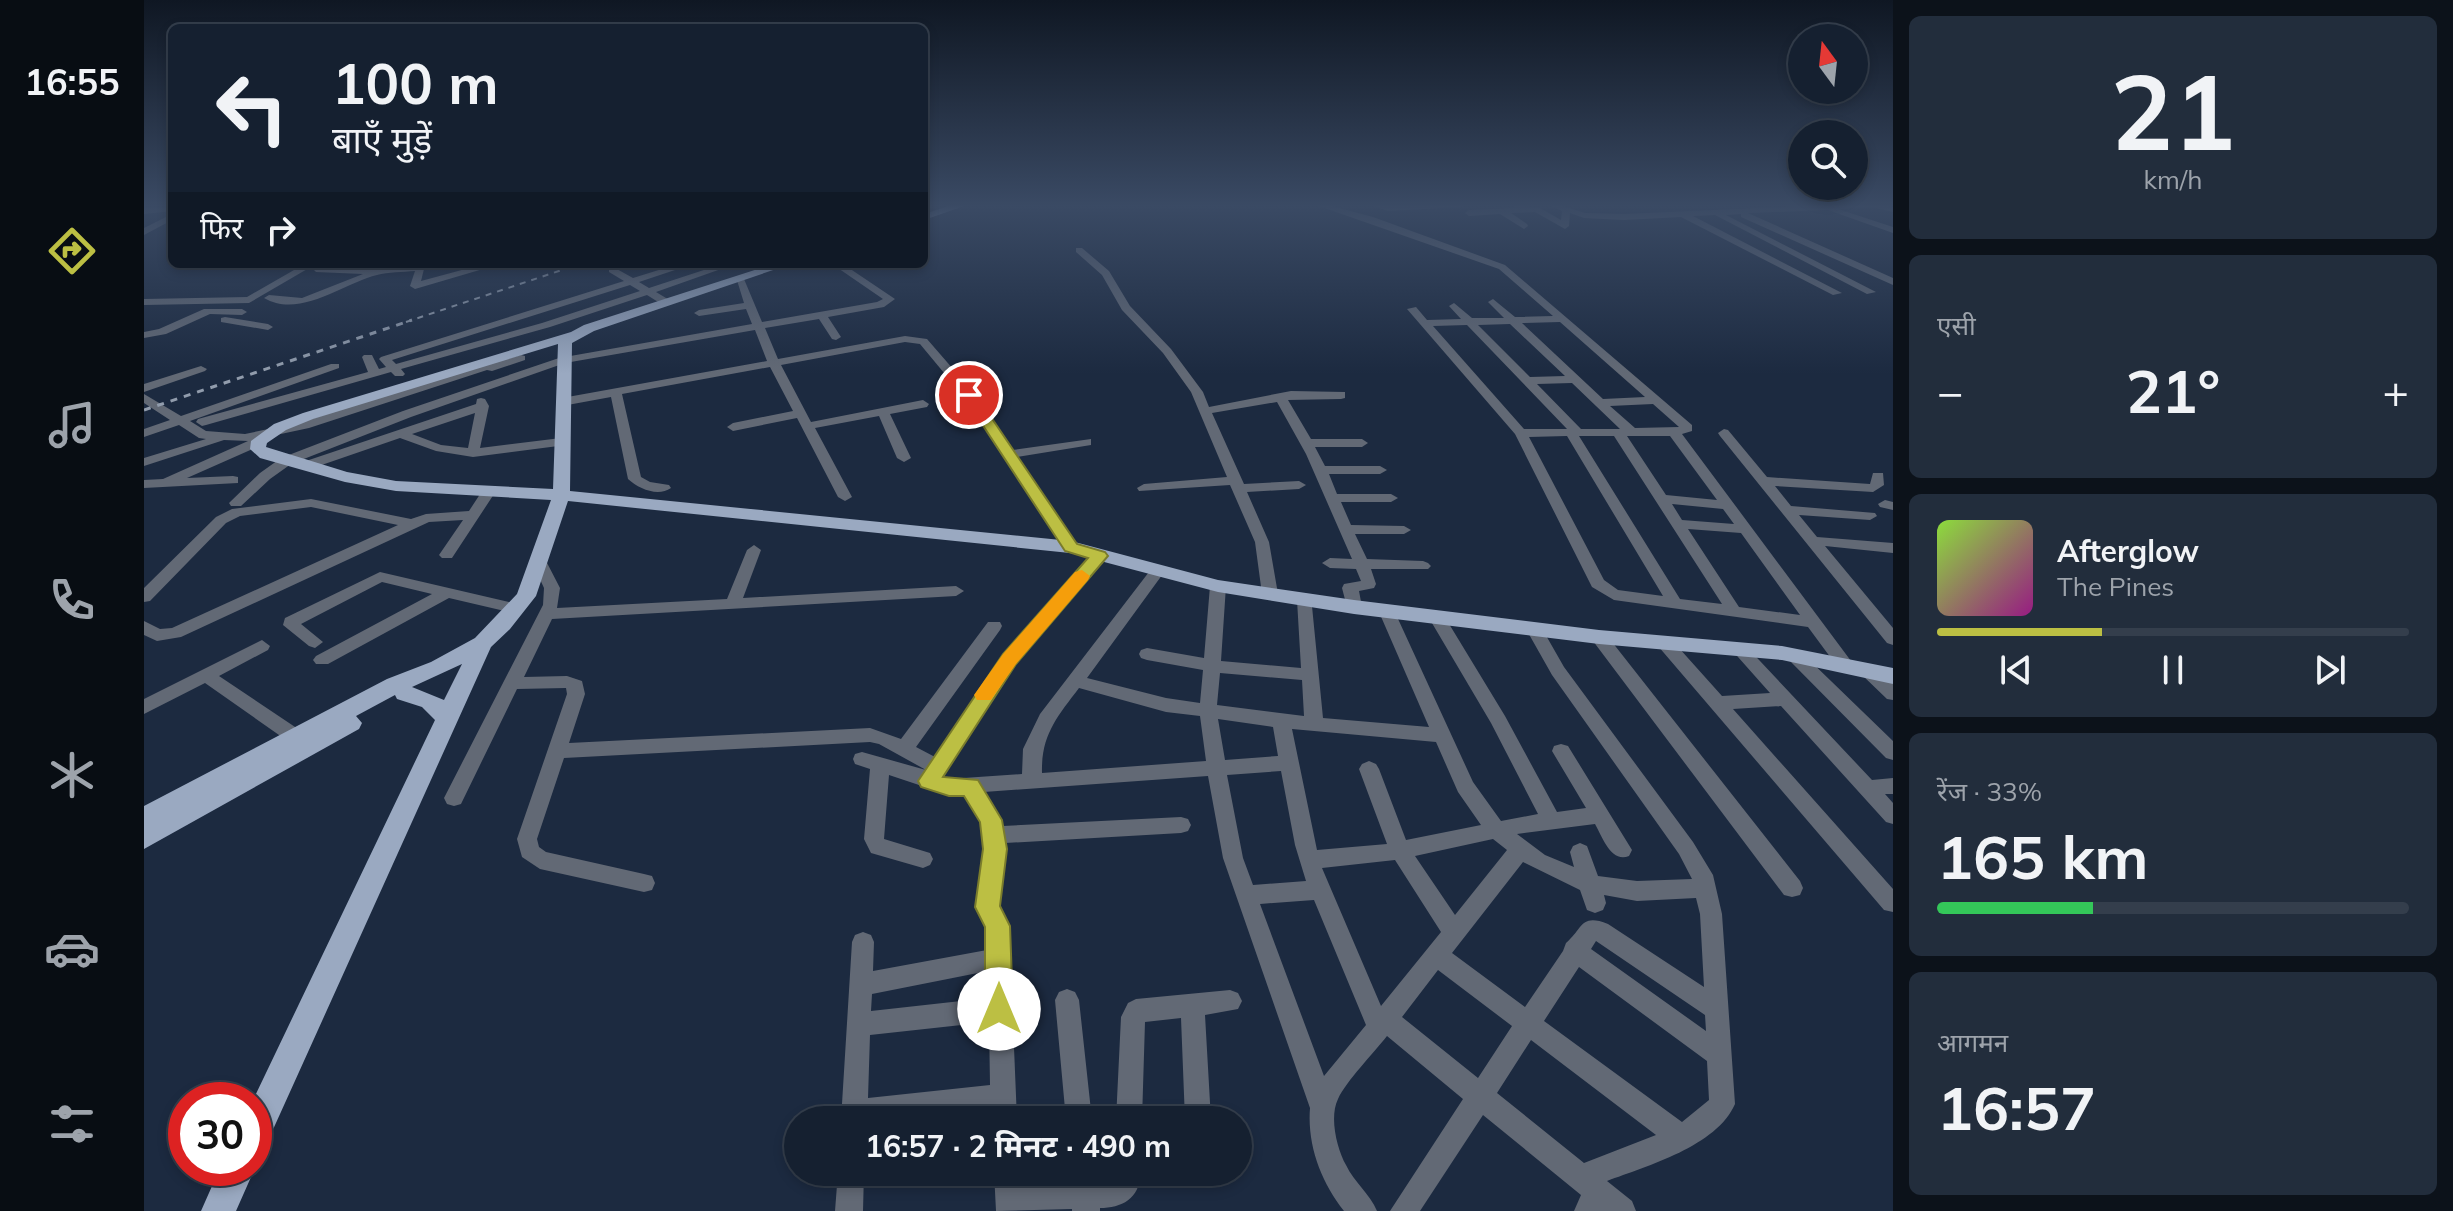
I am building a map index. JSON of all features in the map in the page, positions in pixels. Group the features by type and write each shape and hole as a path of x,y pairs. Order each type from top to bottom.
{"main road":[{"path":"773,268 561,340 327,410 275,430 259,443 266,455 345,477 396,486 561,495 1071,547 1218,586 1305,600 1599,637 1738,648 1893,676"},
{"path":"144,838 395,685 439,667 482,643 517,609 540,562 561,495 561,340"},
{"path":"272,1094 482,643"},
{"path":"144,818 405,693 439,667"},
{"path":"405,693 433,702 440,707 446,720"},
{"path":"218,1211 230,1186"}],"street":[{"path":"1093,262 1106,273 1126,308 1187,376 1262,542 1270,594"},
{"path":"1487,262 1502,267 1688,428 1674,432 1521,433"},
{"path":"1776,262 1837,293"},
{"path":"1811,262 1871,292"},
{"path":"1849,262 1893,282"},
{"path":"144,302 249,300 304,268"},
{"path":"319,270 376,272 420,268 415,286 480,268"},
{"path":"409,385 385,359 675,268"},
{"path":"682,268 687,278"},
{"path":"236,503 286,461 563,360 880,305 890,299 843,268"},
{"path":"144,433 394,369 546,325 716,269"},
{"path":"612,270 667,303"},
{"path":"269,298 303,301 376,272"},
{"path":"702,273 724,284"},
{"path":"739,279 774,363 845,497"},
{"path":"1493,302 1597,401 1625,432 1677,524 1734,611"},
{"path":"144,398 203,435 245,438 305,425 561,340 520,304"},
{"path":"699,313 750,305"},
{"path":"1454,306 1574,433 1675,603"},
{"path":"144,335 154,335 208,311 242,312"},
{"path":"822,315 836,337"},
{"path":"1562,319 1470,322 1416,318 1521,433 1598,583 1614,595 1813,622"},
{"path":"225,320 268,327"},
{"path":"562,402 905,339 923,341 969,395 1071,547"},
{"path":"368,357 375,374"},
{"path":"165,483 259,443 521,358"},
{"path":"196,418 335,366"},
{"path":"144,388 201,369"},
{"path":"308,375 327,410"},
{"path":"1527,381 1574,379"},
{"path":"455,380 483,406"},
{"path":"616,392 635,479 646,486 664,488"},
{"path":"1205,411 1291,395 1341,395"},
{"path":"1281,398 1320,470 1369,581 1368,584 1350,588 1354,607"},
{"path":"1575,399 1655,400"},
{"path":"808,426 923,404"},
{"path":"305,466 483,406"},
{"path":"473,453 483,406"},
{"path":"883,412 904,458"},
{"path":"733,427 801,413"},
{"path":"196,418 220,431 275,430"},
{"path":"144,463 243,432"},
{"path":"1674,432 1845,665"},
{"path":"1724,433 1893,639"},
{"path":"401,434 430,448 473,453 561,442"},
{"path":"1009,455 1086,442"},
{"path":"1307,443 1362,443"},
{"path":"213,474 231,453"},
{"path":"144,463 197,469"},
{"path":"1320,470 1380,470"},
{"path":"1765,481 1873,488 1877,485 1878,476"},
{"path":"144,484 233,480"},
{"path":"1144,488 1299,485"},
{"path":"447,555 489,491"},
{"path":"1333,498 1391,498"},
{"path":"1662,499 1727,505"},
{"path":"144,597 221,520 237,512 311,503 414,524"},
{"path":"1789,510 1870,516"},
{"path":"144,627 157,635 175,633 434,516 472,515"},
{"path":"1677,524 1745,529"},
{"path":"1346,529 1404,530"},
{"path":"1814,541 1893,548"},
{"path":"733,604 754,550"},
{"path":"933,774 1009,659 1099,556"},
{"path":"454,798 547,614 552,588 540,562"},
{"path":"1330,563 1423,566"},
{"path":"1032,782 1032,749 1037,736 1157,571"},
{"path":"315,642 291,622 375,578 386,577 517,609"},
{"path":"1218,586 1208,711 1222,808 1233,858 1322,1106 1333,1170 1340,1185 1363,1211"},
{"path":"547,614 956,591"},
{"path":"322,660 447,593"},
{"path":"1305,600 1314,724"},
{"path":"1387,612 1465,786 1497,831 1520,850 1592,894 1706,888"},
{"path":"1437,618 1499,721 1552,821"},
{"path":"904,749 994,626"},
{"path":"1534,629 1558,671 1686,848 1706,888 1711,914 1722,1104 1709,1122 1589,1193"},
{"path":"1599,637 1792,888"},
{"path":"1664,642 1892,903"},
{"path":"144,707 262,646"},
{"path":"1738,648 1893,816"},
{"path":"1147,654 1212,666 1310,675"},
{"path":"1795,656 1893,753"},
{"path":"1867,670 1893,694"},
{"path":"205,675 304,741"},
{"path":"1076,681 1166,705 1281,721 1441,735"},
{"path":"513,683 567,682 576,685 576,694 527,839 529,851 540,860 644,883"},
{"path":"1717,703 1786,699"},
{"path":"1281,721 1309,860 1381,1022 1480,1095 1589,1193 1622,1211"},
{"path":"557,751 870,735 884,738 904,749 949,787 1289,763"},
{"path":"1561,751 1622,850"},
{"path":"923,859 878,847 874,839 871,762 933,774"},
{"path":"1369,769 1400,850 1453,932"},
{"path":"970,786 991,820 995,835 988,907 998,926 1003,1106"},
{"path":"1867,788 1893,786"},
{"path":"1309,860 1400,850 1552,821 1601,815"},
{"path":"995,835 1181,825"},
{"path":"1322,1106 1330,1086 1520,850"},
{"path":"1580,852 1592,894"},
{"path":"1246,895 1320,890"},
{"path":"1404,1211 1590,930 1600,931 1716,1009"},
{"path":"855,1106 863,942"},
{"path":"1574,950 1719,1055"},
{"path":"1435,954 1680,1137"},
{"path":"861,985 999,958"},
{"path":"1067,1000 1078,1106"},
{"path":"1130,1106 1133,1017 1143,1009 1230,1001"},
{"path":"1192,1004 1197,1106"},
{"path":"859,1024 999,1009"},
{"path":"849,1211 850,1186"},
{"path":"1009,1193 1116,1194 1123,1186"}],"railway":[{"path":"412,320 568,268"},
{"path":"144,410 412,320"},
{"path":"406,322 412,320"}],"slow traffic":[{"path":"984,695 1009,659 1082,576"}],"route":[{"path":"969,395 1071,547 1099,556 1009,659 929,781 949,787 970,786 991,820 995,849 988,907 998,926 999,1009"}]}
